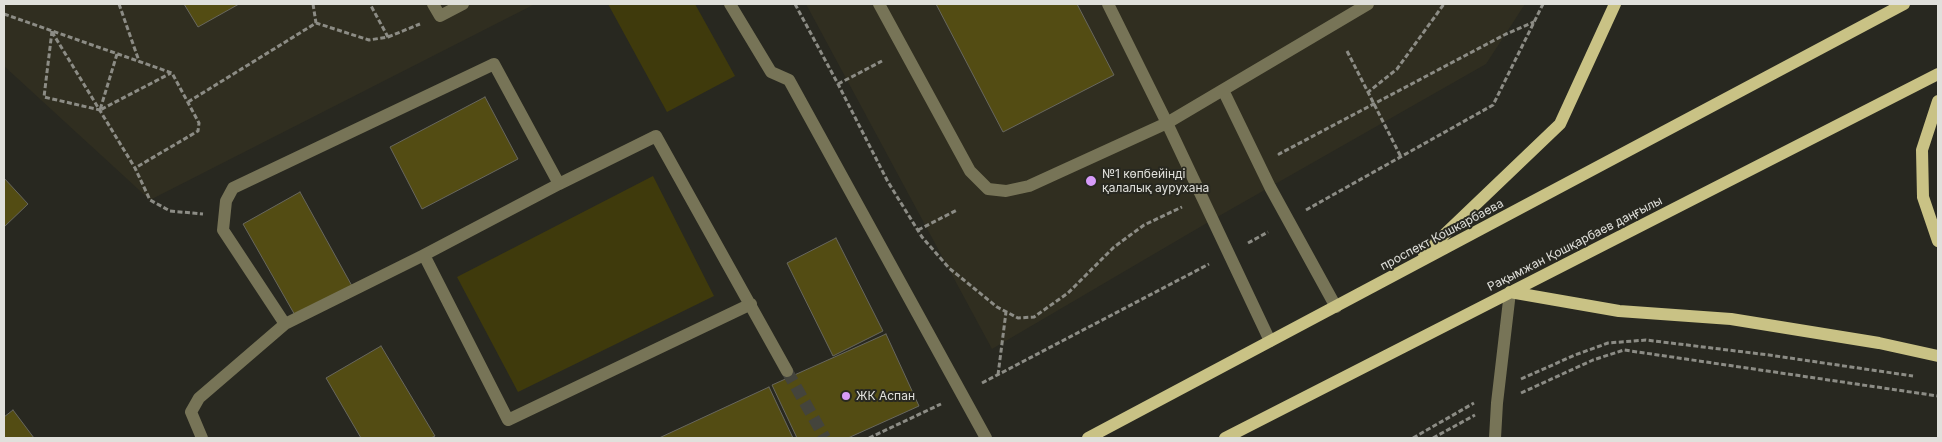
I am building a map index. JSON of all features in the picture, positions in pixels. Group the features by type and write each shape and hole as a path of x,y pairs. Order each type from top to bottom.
{"main road":[{"path":"1412,266 1560,124 1615,4"},
{"name":"проспект Кошкарбаева","path":"1088,438 1904,4"},
{"name":"Рақымжан Қошқарбаев даңғылы","path":"1225,438 1938,74"},
{"path":"1938,102 1922,150 1922,196 1938,241"},
{"path":"1510,292 1619,311 1731,319 1879,343 1938,356"}],"lane":[{"path":"433,4 440,16 463,4"},
{"path":"730,4 772,72 789,80 986,438"},
{"path":"879,4 970,171 988,189 1006,191 1028,186 1167,124 1368,4"},
{"path":"1108,4 1270,341"},
{"path":"285,324 223,230 226,201 233,188 494,64 559,184"},
{"path":"1223,90 1270,187 1336,307"},
{"path":"202,438 191,412 199,398 285,324 424,256 559,184 656,136 787,371"},
{"path":"424,256 508,420 751,304"},
{"path":"1495,438 1498,389 1510,292"}],"path":[{"path":"119,4 139,62"},
{"path":"313,4 316,23"},
{"path":"370,4 388,37"},
{"path":"795,4 888,182 918,230 948,268 1006,312 1018,318 1034,316 1068,293 1114,247 1144,225 1185,205"},
{"path":"1368,93 1397,69 1444,4"},
{"path":"4,14 172,73 200,123 198,131 136,168"},
{"path":"188,102 316,23 370,40 388,37 440,16"},
{"path":"1283,161 1279,154 1506,34 1534,22"},
{"path":"52,31 44,96 100,110 172,73"},
{"path":"52,31 136,168 150,200 170,211 224,216"},
{"path":"1346,51 1401,157"},
{"path":"100,110 117,54"},
{"path":"838,84 882,61"},
{"path":"1303,201 1307,210"},
{"path":"918,230 957,210"},
{"path":"998,375 1006,312"},
{"path":"1413,438 1498,389 1575,355 1608,343 1646,340 1769,355 1920,377"},
{"path":"1432,438 1497,404 1593,360 1624,350 1938,396"}],"shaded area":[{"path":"4,4 535,4 150,200 4,66"},
{"path":"608,4 695,4 735,76 667,112"},
{"name":"№1 көпбейінді қалалық аурухана","path":"806,4 1525,4 1486,64 1212,220 992,349"},
{"path":"653,176 714,296 518,392 457,277"}],"building":[{"path":"184,4 239,4 198,27"},
{"path":"936,4 1077,4 1114,75 1003,132"},
{"path":"485,97 518,159 422,209 390,147"},
{"path":"4,178 28,204 4,227"},
{"path":"300,192 352,286 296,317 243,224"},
{"path":"836,238 883,331 833,356 787,263"},
{"name":"ЖК Аспан","path":"886,334 919,406 848,438 797,438 772,385"},
{"path":"381,346 435,436 431,438 361,438 326,378"},
{"path":"769,387 793,438 659,438"},
{"path":"13,410 34,438 4,438 4,417"}],"tunnel":[{"path":"787,371 825,438"}],"place":[{"name":"№1 көпбейінді қалалық аурухана","path":"1091,181"},
{"name":"ЖК Аспан","path":"846,396"}]}
